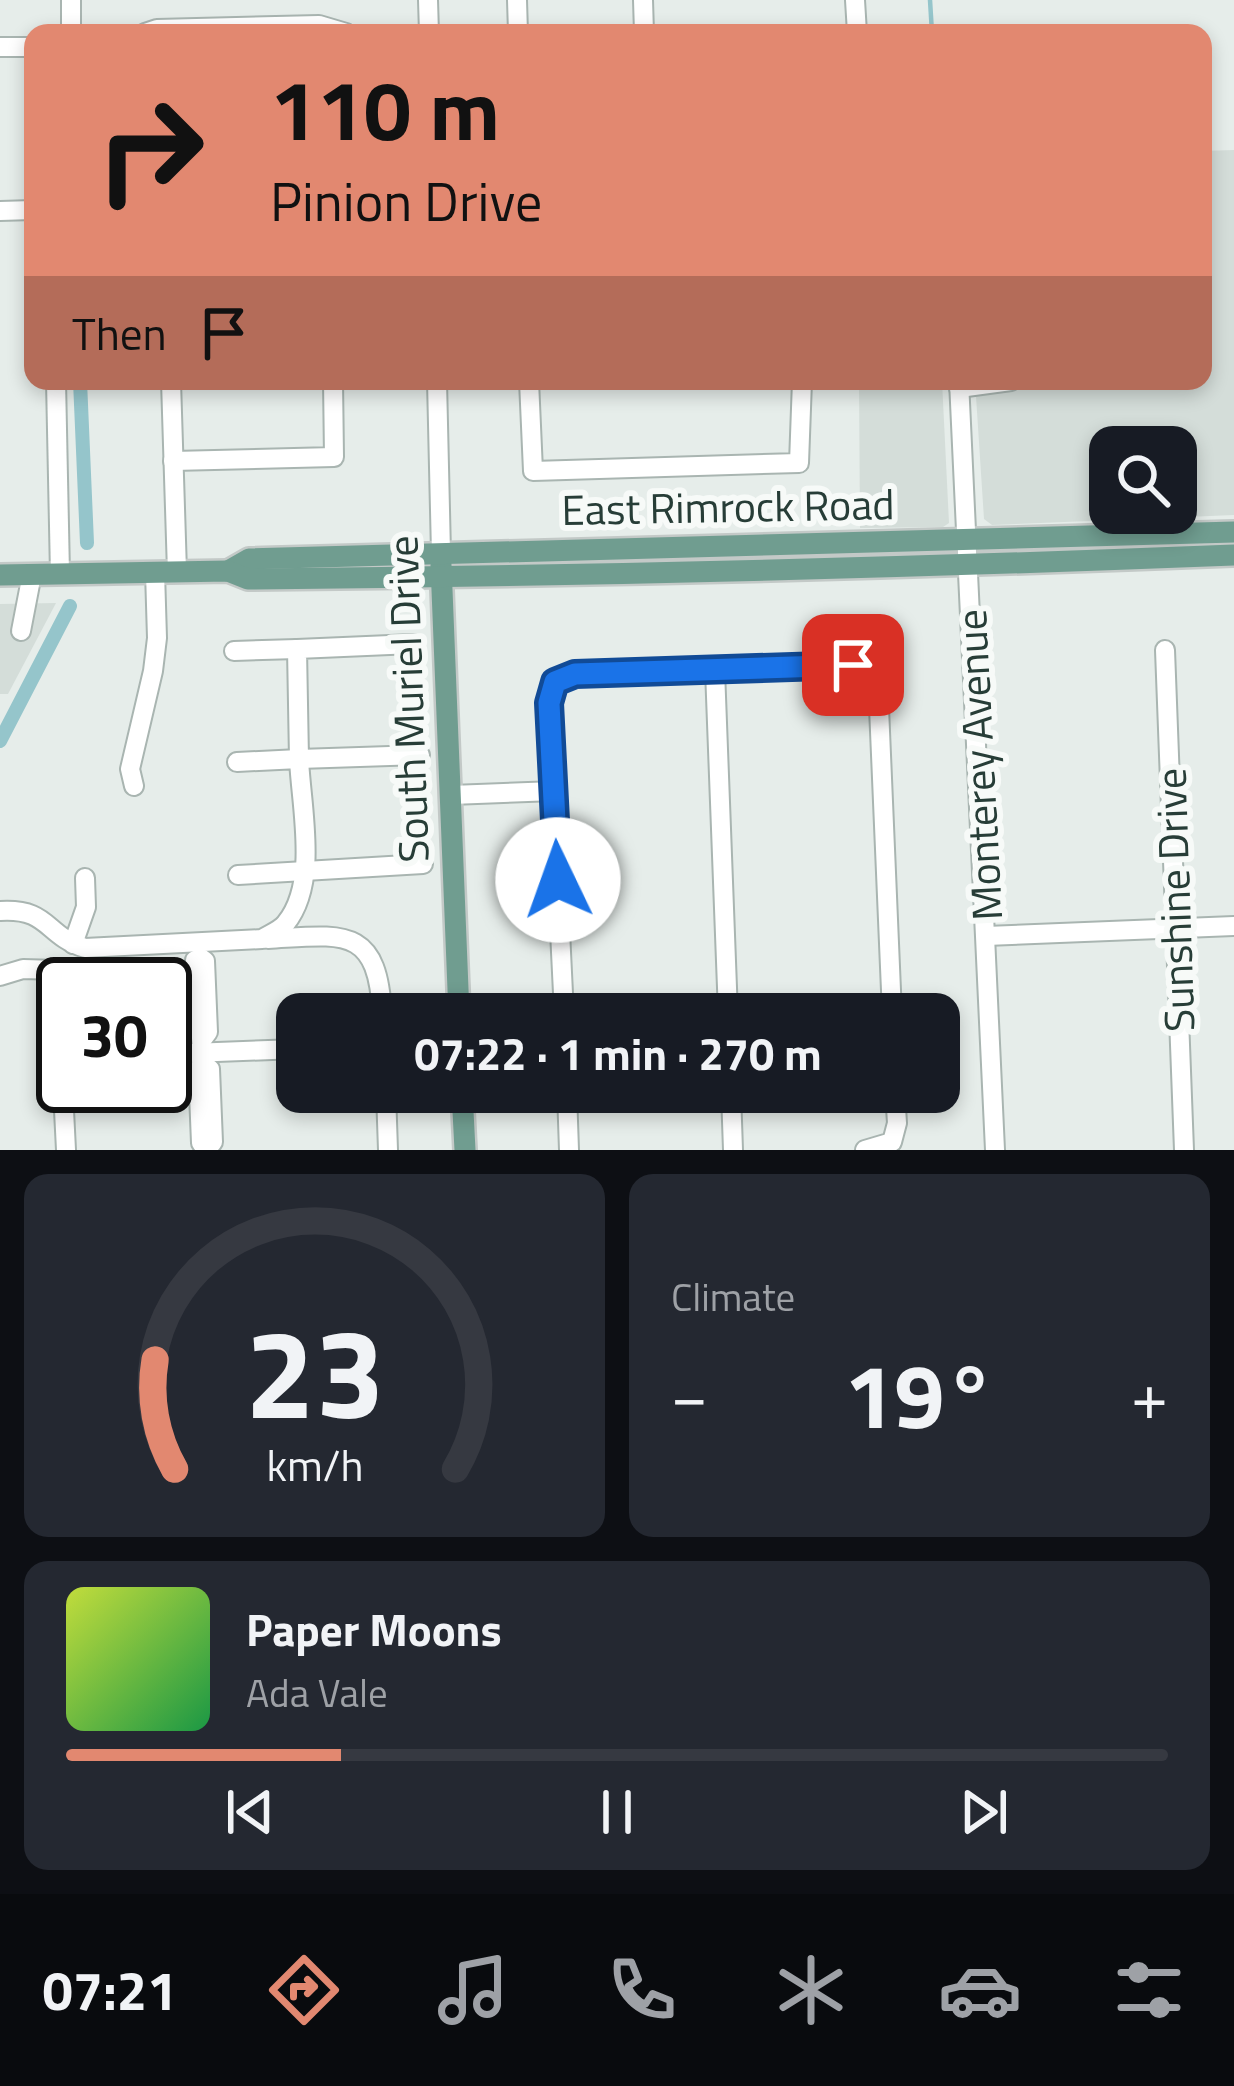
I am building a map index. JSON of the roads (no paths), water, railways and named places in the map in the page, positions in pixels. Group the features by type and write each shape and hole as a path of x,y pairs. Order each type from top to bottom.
{"main road":[{"name":"East Rimrock Road","path":"228,571 249,560 1234,532"},
{"name":"South Muriel Drive","path":"441,553 458,993"},
{"name":"East Rimrock Road","path":"0,574 228,571 248,579 442,577 970,566 1234,555"},
{"path":"463,1113 465,1150"}],"street":[{"path":"56,390 60,574"},
{"path":"134,786 130,769 153,671 166,572 173,460 171,390"},
{"path":"173,460 334,457 332,390"},
{"name":"South Muriel Drive","path":"437,390 441,553"},
{"path":"529,390 533,471 799,464 802,390"},
{"name":"Monterey Avenue","path":"959,390 995,1150"},
{"path":"21,631 32,574"},
{"path":"235,651 413,644"},
{"path":"262,939 284,927 297,904 304,871 297,649"},
{"name":"Sunshine Drive","path":"1165,650 1184,1150"},
{"path":"563,993 549,703 555,682 575,674 853,665 870,671 878,684 891,993"},
{"path":"715,670 727,993"},
{"path":"237,762 420,755"},
{"path":"451,795 554,791"},
{"path":"238,875 423,864"},
{"path":"73,944 86,907 85,878"},
{"path":"0,910 38,914 73,944 85,948 200,950 262,939 336,935 352,940 375,965 381,993"},
{"path":"986,936 1234,926"},
{"path":"200,950 205,961 208,1032 202,1052 210,1069 213,1142 207,1149"},
{"path":"0,976 22,969 57,970 66,1150"},
{"path":"192,1053 276,1050"},
{"path":"387,1113 388,1150"},
{"path":"568,1113 569,1150"},
{"path":"732,1113 733,1150"},
{"path":"865,1150 892,1142 897,1113"}],"waterway":[{"path":"930,0 931,24"},
{"path":"80,390 87,543"},
{"path":"0,741 70,606"}]}
